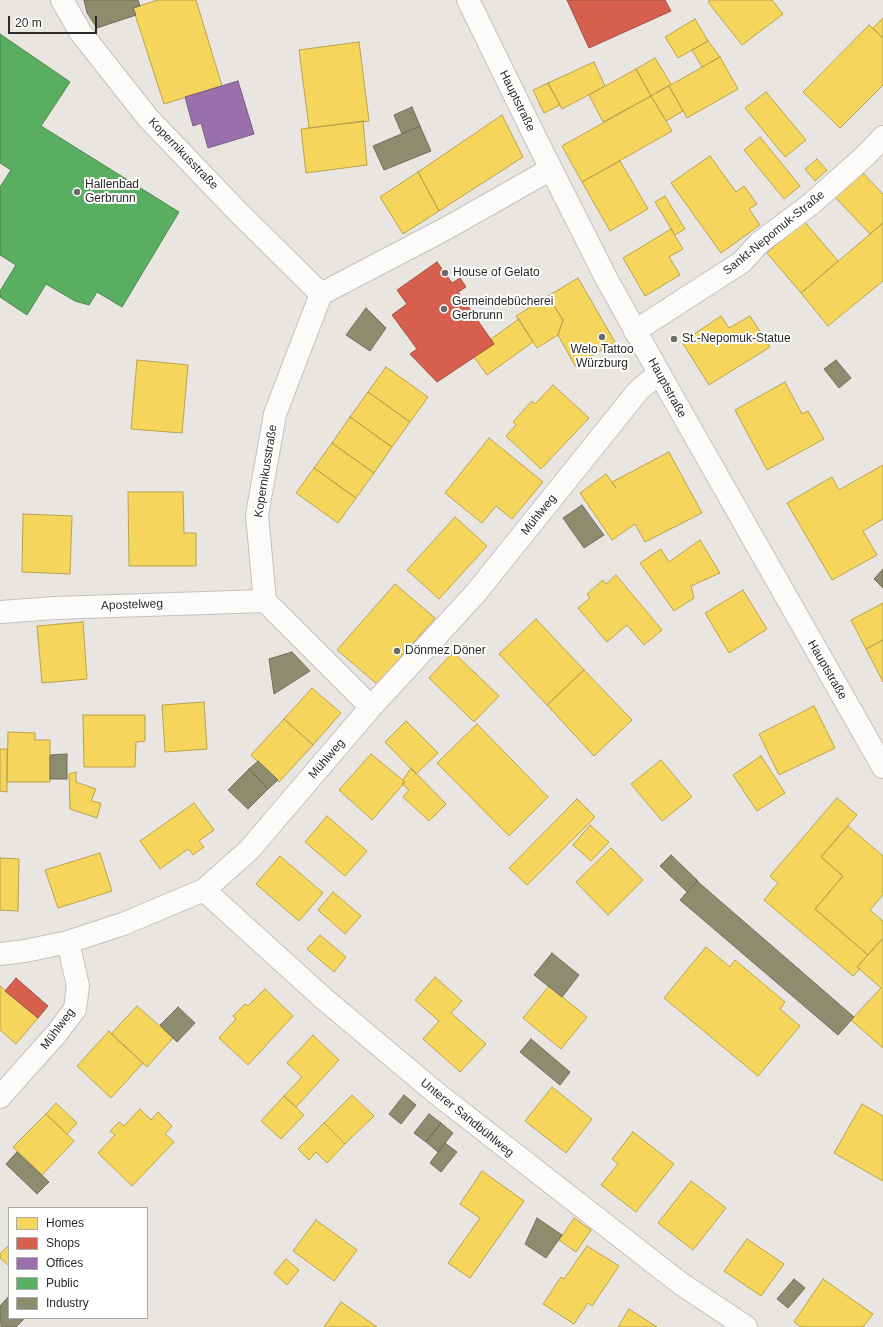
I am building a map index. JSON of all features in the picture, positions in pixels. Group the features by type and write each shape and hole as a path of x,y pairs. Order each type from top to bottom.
{"street":[{"name":"Kopernikusstraße","path":"62,0 81,33 148,118 321,294 275,414 257,515 265,601"},
{"name":"Hauptstraße","path":"468,0 594,256 635,331 883,767"},
{"name":"Sankt-Nepomuk-Straße","path":"635,331 742,262 759,243 811,204 865,156 883,137"},
{"path":"321,294 447,228 551,169"},
{"name":"Mühlweg","path":"0,1097 57,1033 75,1009 78,986 68,942 123,924 204,890 249,850 371,707 475,594 638,391 659,373"},
{"path":"265,601 371,707"},
{"name":"Apostelweg","path":"0,612 55,608 265,601"},
{"name":"Unterer Sandbühlweg","path":"204,890 323,998 442,1097 674,1278 746,1327"},
{"path":"0,954 24,951 68,942"}],"building: Homes":[{"path":"158,0 196,0 222,86 164,104 133,8"},
{"path":"710,0 772,0 783,14 742,45 708,2"},
{"path":"883,18 883,38 873,28"},
{"path":"695,19 708,41 678,58 665,37"},
{"path":"869,25 883,38 883,85 840,128 803,92"},
{"path":"708,41 720,57 702,67 692,50"},
{"path":"359,42 369,121 309,128 299,50"},
{"path":"720,57 738,89 687,118 669,86"},
{"path":"655,58 671,84 651,96 636,69"},
{"path":"594,62 605,86 562,109 548,83"},
{"path":"636,69 651,96 603,122 589,95"},
{"path":"548,83 560,105 544,113 533,90"},
{"path":"669,86 683,111 666,121 651,96"},
{"path":"766,92 806,140 785,157 745,108"},
{"path":"651,96 672,131 582,182 562,146"},
{"path":"502,115 523,157 439,211 418,172"},
{"path":"363,121 367,165 306,173 301,129"},
{"path":"760,137 800,186 784,199 744,150"},
{"path":"710,156 736,192 744,186 757,204 749,209 760,225 721,253 671,183"},
{"path":"817,159 827,170 815,181 805,169"},
{"path":"620,161 648,209 610,231 582,182"},
{"path":"418,172 439,211 403,234 380,197"},
{"path":"862,172 883,194 883,223 870,234 834,196"},
{"path":"665,196 685,229 675,235 655,202"},
{"path":"804,221 838,261 801,293 767,253"},
{"path":"883,223 883,281 828,326 801,293"},
{"path":"671,229 683,249 669,257 680,275 645,296 623,258"},
{"path":"578,278 615,342 575,366 558,335 563,320 548,296"},
{"path":"548,296 563,320 558,335 537,348 516,316"},
{"path":"721,316 729,328 750,316 770,347 709,385 682,342"},
{"path":"519,319 533,342 487,375 474,357 494,344 491,339"},
{"path":"137,360 188,365 182,433 131,429"},
{"path":"386,367 428,397 410,422 368,392"},
{"path":"785,382 802,414 808,411 824,439 767,470 735,410"},
{"path":"553,385 589,418 541,469 506,436 516,425 513,422 532,401 535,404"},
{"path":"368,392 410,422 392,447 350,417"},
{"path":"350,417 392,447 374,473 332,443"},
{"path":"489,438 543,482 512,519 496,506 482,523 445,493"},
{"path":"332,443 374,473 356,498 314,468"},
{"path":"669,452 702,513 645,542 635,524 612,540 580,493 606,474 616,488 612,482"},
{"path":"883,465 883,519 863,531 877,555 832,580 787,503 832,477 839,490"},
{"path":"314,468 356,498 338,523 296,493"},
{"path":"128,492 183,492 184,533 196,533 196,566 129,566"},
{"path":"23,514 72,516 70,574 22,572"},
{"path":"455,517 487,546 439,599 407,570"},
{"path":"700,540 720,573 691,586 694,598 674,611 640,563 661,549 669,562"},
{"path":"616,575 662,630 644,645 627,625 607,642 578,608 590,598 587,594 603,580 606,584"},
{"path":"395,584 435,618 377,684 337,650"},
{"path":"743,590 767,629 729,653 705,613"},
{"path":"883,603 883,640 866,649 851,620"},
{"path":"536,619 584,670 547,705 499,654"},
{"path":"83,622 87,679 42,683 37,626"},
{"path":"883,640 883,682 866,649"},
{"path":"453,652 499,696 474,722 429,678"},
{"path":"584,670 632,720 594,756 547,705"},
{"path":"312,688 341,713 313,745 284,719"},
{"path":"204,702 207,749 165,752 162,705"},
{"path":"814,706 835,748 779,775 759,734"},
{"path":"83,715 145,715 145,741 136,742 135,767 84,767"},
{"path":"284,719 313,745 279,782 251,755"},
{"path":"406,721 438,753 416,774 385,742"},
{"path":"477,724 548,797 509,836 437,763"},
{"path":"8,732 35,733 35,740 50,740 50,782 7,782"},
{"path":"0,749 7,749 7,792 0,791"},
{"path":"371,754 405,782 372,820 339,790"},
{"path":"761,756 785,793 757,811 733,775"},
{"path":"661,760 692,797 662,821 631,784"},
{"path":"411,768 446,804 429,821 403,797 409,790 402,784 405,782 403,780"},
{"path":"76,772 76,782 96,789 91,801 101,803 97,818 70,809 69,774"},
{"path":"837,798 857,815 821,857 843,876 815,909 868,955 857,967 860,969 853,976 764,900 778,883 770,876"},
{"path":"577,799 595,817 527,885 509,868"},
{"path":"194,803 214,830 199,841 204,847 193,855 188,849 160,869 140,841"},
{"path":"327,816 367,851 345,876 305,842"},
{"path":"590,825 609,842 591,861 573,845"},
{"path":"848,826 883,856 883,895 870,910 883,921 883,938 868,955 815,909 843,876 821,857"},
{"path":"611,848 643,880 608,915 576,882"},
{"path":"100,853 112,891 58,908 45,870"},
{"path":"280,856 323,893 299,921 256,884"},
{"path":"0,858 19,859 18,911 0,910"},
{"path":"333,892 361,916 345,934 318,910"},
{"path":"320,935 346,957 334,972 307,949"},
{"path":"883,938 883,1048 851,1020 881,988 857,967"},
{"path":"706,947 730,967 735,960 785,1002 780,1009 800,1026 758,1076 664,998"},
{"path":"435,977 462,1001 451,1013 486,1044 460,1072 423,1039 439,1021 415,1000"},
{"path":"0,986 38,1018 16,1044 0,1030"},
{"path":"549,986 587,1017 561,1049 523,1018"},
{"path":"265,989 293,1016 248,1065 219,1038 236,1019 233,1016 245,1004 248,1006"},
{"path":"137,1006 173,1038 147,1067 111,1034"},
{"path":"109,1031 143,1063 111,1098 77,1066"},
{"path":"313,1035 339,1060 296,1107 284,1096 302,1077 287,1063"},
{"path":"552,1087 592,1119 566,1153 525,1121"},
{"path":"352,1095 374,1116 345,1144 324,1123"},
{"path":"284,1096 304,1115 281,1139 261,1121"},
{"path":"56,1103 77,1123 67,1134 46,1114"},
{"path":"862,1104 883,1116 883,1181 834,1153"},
{"path":"140,1109 151,1120 158,1112 172,1126 165,1134 174,1142 132,1186 98,1153 115,1135 110,1131 119,1122 124,1126"},
{"path":"46,1114 74,1141 42,1175 13,1147"},
{"path":"324,1123 345,1144 327,1163 316,1152 309,1160 298,1149"},
{"path":"633,1132 674,1164 636,1212 601,1185 618,1164 612,1159"},
{"path":"482,1171 524,1201 470,1278 448,1263 480,1218 460,1204"},
{"path":"691,1181 726,1208 693,1250 658,1223"},
{"path":"574,1218 591,1230 576,1252 559,1240"},
{"path":"316,1220 357,1250 334,1281 293,1251"},
{"path":"747,1239 784,1264 761,1296 724,1271"},
{"path":"8,1246 8,1265 0,1258 0,1254"},
{"path":"587,1246 619,1266 592,1306 588,1303 574,1324 543,1304 561,1277 564,1279"},
{"path":"286,1259 299,1270 287,1285 274,1273"},
{"path":"823,1279 873,1314 863,1327 801,1327 794,1322"},
{"path":"341,1302 377,1327 324,1327"},
{"path":"629,1309 657,1327 618,1327"}],"building: Shops":[{"path":"567,0 665,0 671,11 589,48"},
{"path":"437,262 452,283 460,278 466,287 458,292 494,344 437,382 410,354 417,349 392,315 407,304 397,290"},
{"path":"16,978 48,1006 38,1018 5,991"}],"building: Offices":[{"path":"238,81 254,134 208,148 201,123 193,126 185,97"}],"building: Public":[{"path":"0,34 70,82 41,126 179,212 122,307 97,292 89,305 75,301 46,284 27,315 0,297 0,291 16,265 0,255 0,187 11,170 0,163"}],"building: Industry":[{"path":"84,0 138,0 140,6 133,8 136,15 97,28 87,13"},
{"path":"412,107 420,126 402,134 394,115"},
{"path":"420,126 431,151 384,170 373,146"},
{"path":"366,308 386,328 370,351 346,335"},
{"path":"836,360 851,378 839,388 824,369"},
{"path":"582,505 604,535 584,548 563,518"},
{"path":"883,569 883,588 874,579"},
{"path":"292,652 310,671 274,694 269,659"},
{"path":"67,754 67,779 50,779 50,755"},
{"path":"258,761 278,780 268,789 249,769"},
{"path":"249,769 268,789 248,809 228,790"},
{"path":"671,855 698,881 687,892 660,866"},
{"path":"697,881 854,1017 838,1035 680,900"},
{"path":"552,953 579,975 562,997 534,975"},
{"path":"178,1007 195,1023 177,1042 160,1025"},
{"path":"531,1039 570,1072 560,1085 520,1052"},
{"path":"404,1095 416,1105 401,1124 389,1114"},
{"path":"429,1114 441,1123 426,1142 414,1133"},
{"path":"441,1123 453,1133 438,1152 426,1142"},
{"path":"445,1143 457,1152 441,1172 430,1163"},
{"path":"17,1152 49,1182 37,1194 6,1164"},
{"path":"537,1218 562,1235 546,1258 525,1244"},
{"path":"794,1279 805,1288 788,1308 777,1299"},
{"path":"8,1297 8,1319 24,1319 16,1327 1,1327 0,1306"}],"place":[{"name":"Hallenbad Gerbrunn","path":"77,192"},
{"name":"House of Gelato","path":"445,273"},
{"name":"Gemeindebücherei Gerbrunn","path":"444,309"},
{"name":"Welo Tattoo Würzburg","path":"602,337"},
{"name":"St.-Nepomuk-Statue","path":"674,339"},
{"name":"Dönmez Döner","path":"397,651"}]}
